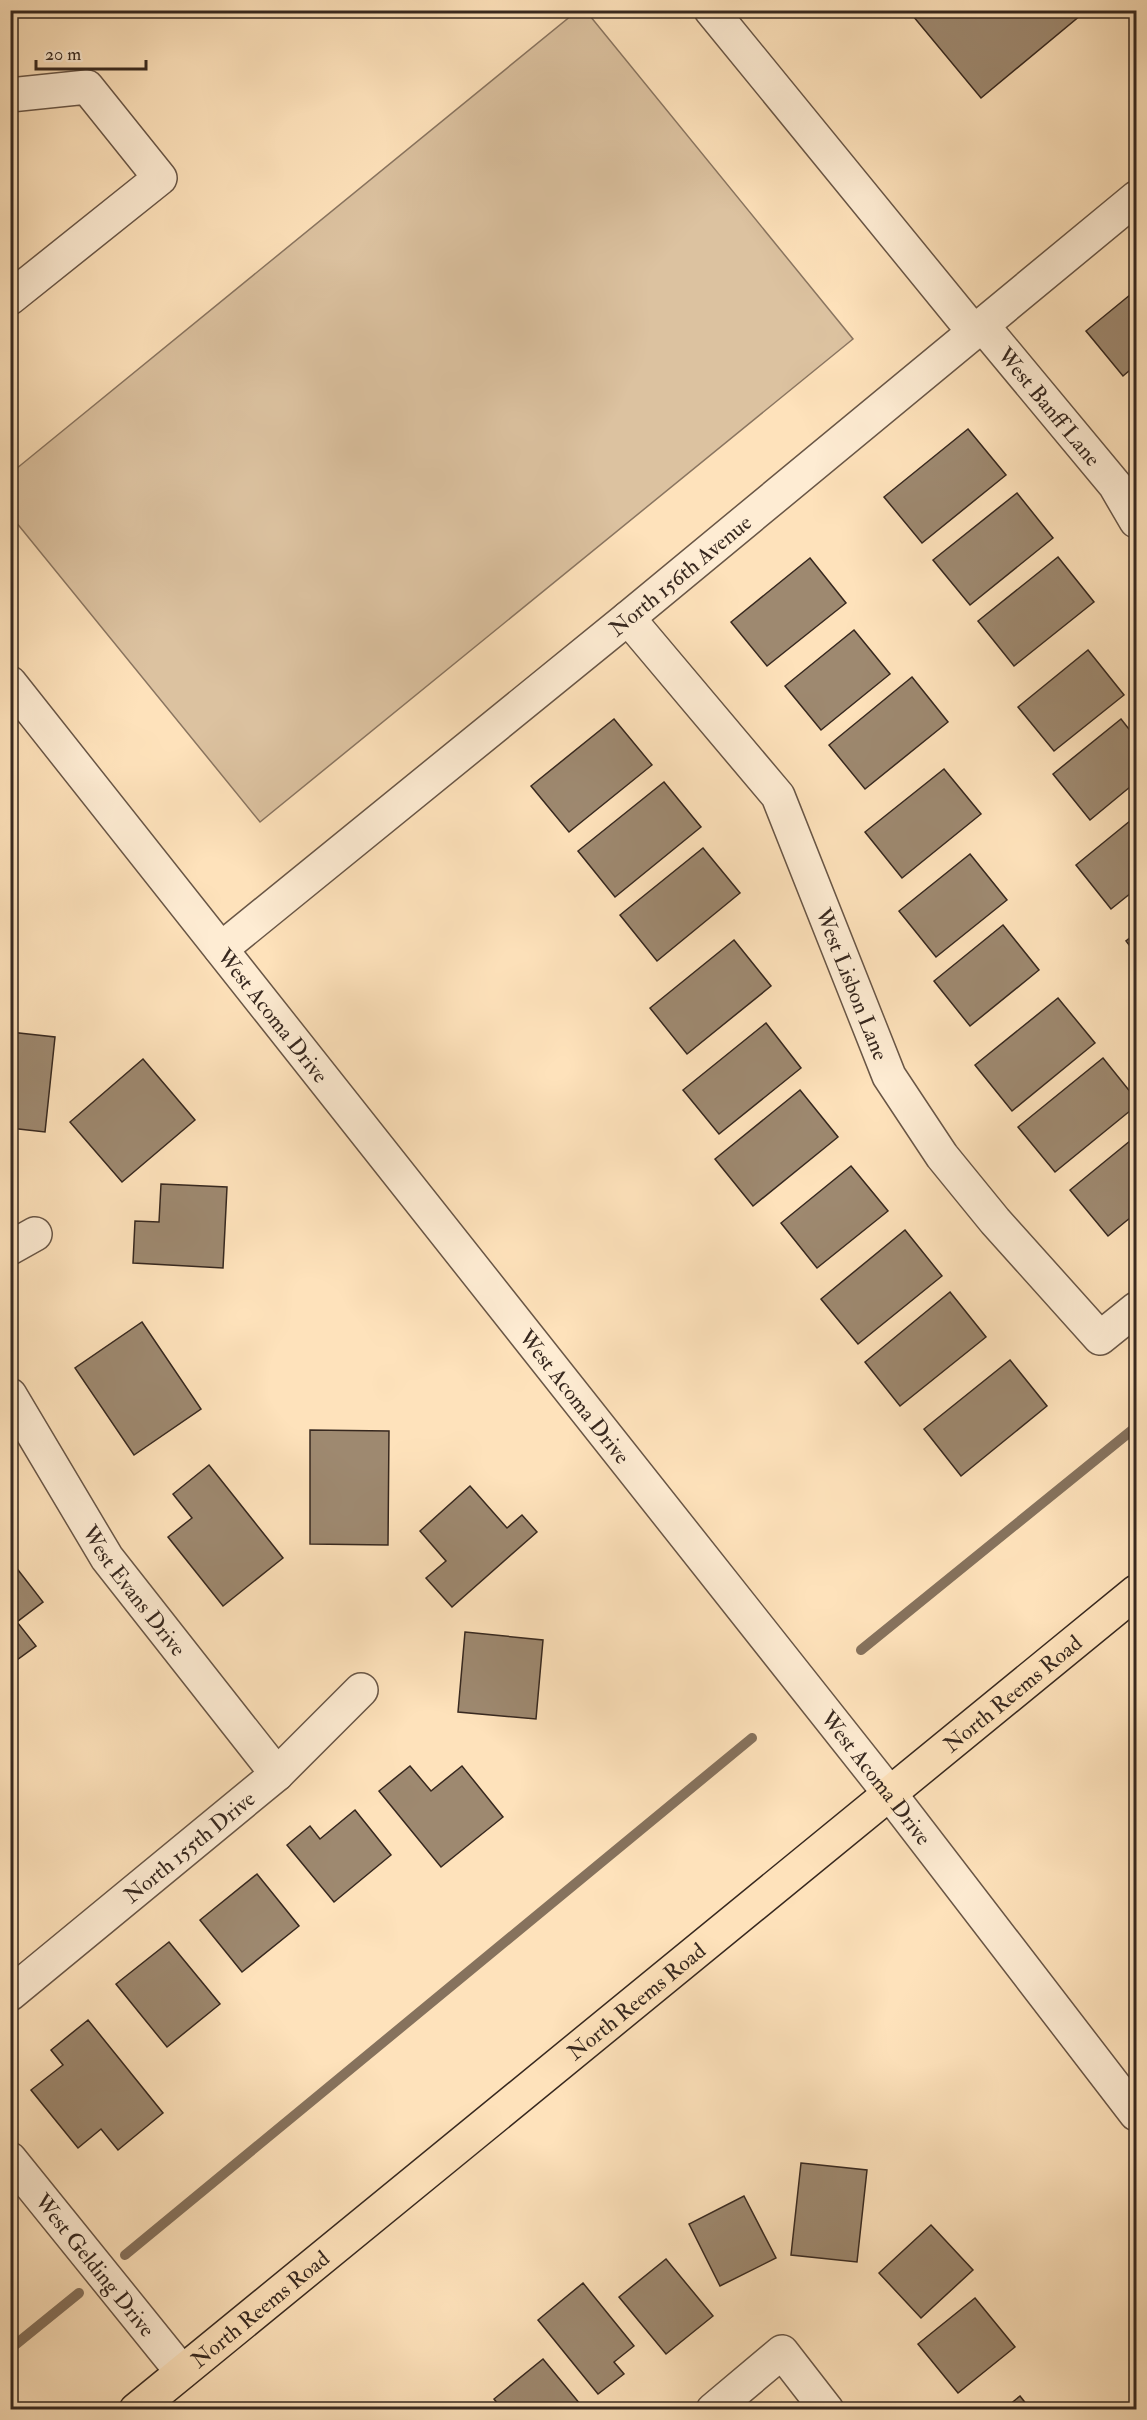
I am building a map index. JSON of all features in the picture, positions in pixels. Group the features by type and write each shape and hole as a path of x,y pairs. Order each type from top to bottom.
{"main road":[{"name":"North Reems Road","path":"136,2409 1137,1592"}],"street":[{"name":"West Banff Lane","path":"711,10 978,328 1115,485 1137,521"},
{"path":"10,95 87,87 160,178 10,298"},
{"name":"North 156th Avenue","path":"221,949 628,618 1137,198"},
{"name":"West Lisbon Lane","path":"628,618 778,796 889,1076 942,1156 995,1221 1101,1338 1137,1308"},
{"name":"West Acoma Drive","path":"10,683 890,1794 1137,2114"},
{"name":"West Evans Drive","path":"10,1395 107,1558 277,1774"},
{"name":"North 155th Drive","path":"10,1994 277,1774 361,1690"},
{"name":"West Gelding Drive","path":"10,2159 182,2372"},
{"path":"713,2409 782,2352 827,2409"}],"shaded area":[{"path":"577,11 586,11 853,339 260,822 11,516 11,473"}],"building":[{"path":"908,10 1087,10 981,98"},
{"path":"1136,290 1136,365 1123,376 1086,331"},
{"path":"968,429 1006,475 922,543 884,497"},
{"path":"1017,493 1053,538 970,605 933,560"},
{"path":"1058,557 1094,602 1014,666 978,621"},
{"path":"810,558 846,603 767,666 731,622"},
{"path":"854,630 890,674 821,730 785,686"},
{"path":"1088,650 1124,695 1054,751 1018,707"},
{"path":"912,677 948,722 865,789 829,745"},
{"path":"614,719 652,765 569,832 531,786"},
{"path":"1121,719 1136,738 1136,782 1090,820 1053,774"},
{"path":"944,769 981,814 902,878 865,832"},
{"path":"664,782 701,827 615,897 578,851"},
{"path":"1136,816 1136,889 1111,909 1076,865"},
{"path":"703,848 740,893 657,961 620,915"},
{"path":"970,854 1007,900 936,957 899,911"},
{"path":"1003,925 1039,970 970,1026 934,981"},
{"path":"1136,933 1136,954 1126,941"},
{"path":"734,940 771,986 687,1054 650,1008"},
{"path":"1058,998 1095,1043 1012,1111 975,1065"},
{"path":"766,1023 801,1068 719,1134 683,1090"},
{"path":"10,1032 55,1037 45,1132 10,1128"},
{"path":"1103,1058 1136,1099 1136,1106 1055,1172 1018,1127"},
{"path":"143,1059 195,1120 122,1182 70,1122"},
{"path":"800,1090 838,1137 753,1206 715,1159"},
{"path":"1136,1136 1136,1213 1108,1236 1070,1190"},
{"path":"851,1166 888,1211 817,1268 781,1223"},
{"path":"161,1184 227,1187 223,1268 133,1263 135,1221 159,1222"},
{"path":"905,1230 942,1276 858,1344 821,1299"},
{"path":"950,1292 986,1337 900,1406 865,1362"},
{"path":"142,1322 201,1409 134,1455 75,1368"},
{"path":"1010,1360 1047,1406 961,1476 924,1429"},
{"path":"310,1430 389,1431 388,1545 310,1544"},
{"path":"209,1465 283,1558 223,1606 168,1537 192,1518 173,1494"},
{"path":"470,1486 507,1528 522,1515 537,1532 452,1607 426,1578 446,1561 420,1531"},
{"path":"15,1566 43,1602 17,1622 36,1646 10,1665 10,1569"},
{"path":"465,1632 543,1640 536,1719 458,1712"},
{"path":"410,1766 431,1791 462,1766 503,1817 441,1867 379,1791"},
{"path":"355,1810 391,1855 334,1902 287,1845 310,1826 320,1839"},
{"path":"257,1874 299,1926 242,1972 200,1920"},
{"path":"169,1942 220,2004 167,2047 116,1984"},
{"path":"88,2020 163,2113 118,2150 101,2129 78,2148 31,2090 63,2065 51,2050"},
{"path":"801,2163 867,2170 857,2262 791,2255"},
{"path":"744,2196 776,2258 720,2286 689,2224"},
{"path":"931,2225 973,2270 921,2318 879,2273"},
{"path":"666,2259 713,2316 666,2354 619,2297"},
{"path":"583,2283 634,2346 614,2362 624,2374 598,2394 538,2320"},
{"path":"975,2298 1015,2347 958,2393 918,2344"},
{"path":"543,2359 585,2410 503,2410 494,2399"},
{"path":"1020,2396 1031,2410 1003,2410"}],"waterway":[{"path":"861,1650 1136,1427"},
{"path":"125,2255 752,1738"},
{"path":"10,2349 79,2293"}]}
